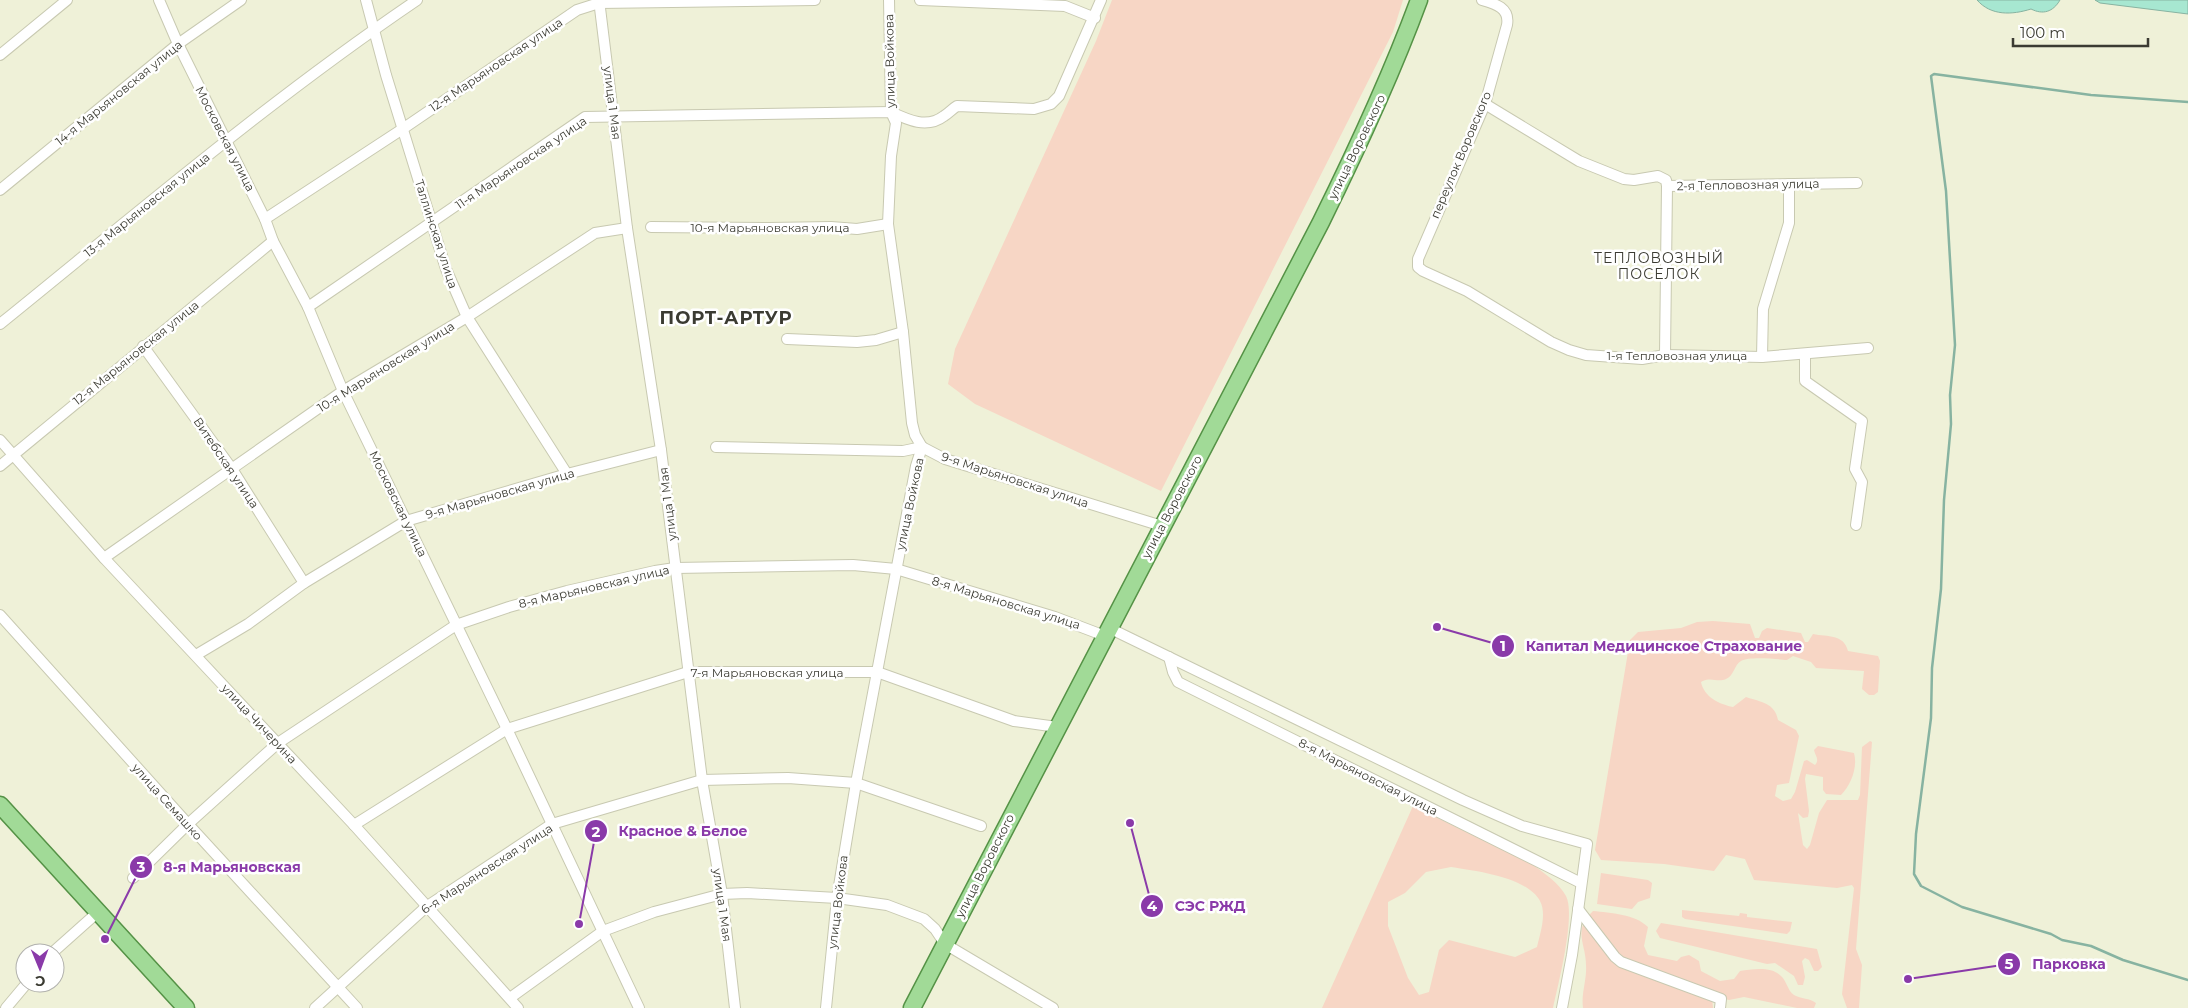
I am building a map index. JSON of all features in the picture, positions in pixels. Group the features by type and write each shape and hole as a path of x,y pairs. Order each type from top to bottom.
{"main road":[{"name":"улица Воровского","path":"912,1008 1366,131 1399,56 1420,0"},
{"path":"0,805 186,1008"}],"street":[{"path":"0,54 67,0"},
{"name":"Московская улица","path":"159,0 178,44 265,219 273,241 308,307 343,391 508,729 639,1008"},
{"name":"14-я Марьяновская улица","path":"0,190 178,44 241,0"},
{"name":"Таллинская улица","path":"366,0 386,75 404,128 431,224 446,269 467,318 567,474"},
{"name":"13-я Марьяновская улица","path":"0,324 226,141 374,29 417,0"},
{"name":"12-я Марьяновская улица","path":"265,219 404,128 577,10 599,2 816,0"},
{"name":"улица Войкова","path":"826,1008 837,898 856,784 916,466 922,447 915,435 912,422 903,332 888,224 891,156 896,123 890,112 889,0"},
{"path":"920,0 1065,6 1095,18 1101,0"},
{"name":"переулок Воровского","path":"1418,267 1418,260 1485,104 1507,25 1507,13 1494,3 1482,0"},
{"name":"улица 1 Мая","path":"599,2 627,228 662,450 702,780 722,894 735,1008"},
{"name":"11-я Марьяновская улица","path":"308,307 585,117 890,112 911,122 932,122 944,117 957,106 1034,108 1050,104 1059,96 1095,18"},
{"name":"2-я Тепловозная улица","path":"1485,104 1579,161 1624,179 1663,177 1666,180 1667,186 1857,183"},
{"name":"11-я Марьяновская улица","path":"895,131 911,122"},
{"path":"1762,357 1763,309 1789,223 1788,184"},
{"path":"1665,355 1667,186"},
{"name":"10-я Марьяновская улица","path":"651,227 831,227 857,229 888,224"},
{"name":"10-я Марьяновская улица","path":"104,558 343,391 467,318 595,233 627,228"},
{"name":"12-я Марьяновская улица","path":"0,466 143,346 273,241"},
{"name":"1-я Тепловозная улица","path":"1418,267 1467,291 1551,342 1586,355 1642,359 1665,355 1762,357 1868,348"},
{"path":"787,339 857,342 876,340 903,332"},
{"name":"Витебская улица","path":"143,346 232,469 304,583"},
{"path":"1804,354 1805,381 1862,421 1855,469 1862,482 1856,524"},
{"name":"улица Чичерина","path":"0,440 104,558 354,825 518,1008"},
{"path":"716,447 903,451 922,447"},
{"name":"9-я Марьяновская улица","path":"922,447 946,459 1162,526"},
{"name":"9-я Марьяновская улица","path":"196,655 248,624 304,583 406,521 567,474 662,450"},
{"name":"8-я Марьяновская улица","path":"133,878 188,824 278,744 456,625 509,606 567,590 655,571 675,568 853,564 896,569 1107,632 1169,657 1462,800 1522,826 1586,844 1581,884 1178,682 1169,657"},
{"name":"улица Семашко","path":"0,615 357,1008"},
{"name":"7-я Марьяновская улица","path":"354,825 508,729 688,672 877,672 1014,721 1057,728"},
{"name":"6-я Марьяновская улица","path":"315,1008 426,907 552,824 702,780 788,778 856,784 981,826"},
{"path":"1562,1008 1572,955 1581,884"},
{"path":"510,998 603,931 654,912 722,894 747,893 837,898 887,905 924,919 935,928 945,944 1049,1007"},
{"path":"1578,909 1615,956 1622,962 1721,999 1720,1008"},
{"path":"63,943 98,912"},
{"path":"6,1008 19,993"}],"shaded area":[{"path":"1112,0 1403,0 1393,32 1161,491 975,404 948,384 955,349 1096,41"},
{"path":"1713,621 1750,624 1755,638 1759,638 1762,631 1767,628 1801,633 1805,642 1808,642 1813,634 1835,637 1843,642 1848,651 1878,656 1880,661 1878,692 1874,695 1869,695 1862,689 1864,671 1816,668 1811,662 1793,656 1787,660 1745,659 1739,663 1729,678 1701,682 1705,692 1718,702 1733,707 1746,697 1762,702 1774,710 1778,720 1796,730 1799,736 1789,783 1777,785 1775,796 1783,801 1791,799 1795,792 1804,761 1807,760 1815,765 1817,759 1814,750 1818,746 1854,753 1853,776 1841,795 1826,794 1823,790 1823,777 1806,774 1808,817 1803,818 1798,813 1803,845 1807,849 1810,845 1819,813 1827,800 1858,800 1860,795 1862,747 1870,741 1872,742 1856,949 1862,965 1859,1008 1847,1008 1842,994 1854,888 1852,885 1837,888 1754,880 1745,859 1726,855 1714,871 1664,864 1601,860 1595,850 1630,640 1638,632 1681,628 1697,622"},
{"path":"1413,806 1532,864 1555,883 1566,896 1569,905 1568,934 1553,1008 1322,1008","holes":["1451,867 1500,876 1524,886 1533,893 1540,901 1543,912 1537,947 1515,957 1449,940 1439,950 1429,992 1419,995 1408,978 1388,926 1388,902 1405,893 1426,872"]},
{"path":"1601,873 1648,880 1652,883 1650,898 1638,902 1632,909 1597,904"},
{"path":"1682,910 1739,916 1740,913 1747,914 1747,917 1792,922 1790,931 1787,934 1685,919 1682,917"},
{"path":"1593,911 1630,917 1648,927 1644,946 1648,955 1677,961 1681,957 1689,955 1699,961 1701,971 1720,981 1734,979 1740,971 1767,969 1783,978 1794,995 1816,1003 1814,1008 1797,1008 1744,997 1729,1000 1715,996 1712,998 1713,1008 1583,1008 1586,965 1582,931 1583,925"},
{"path":"1661,923 1817,949 1822,967 1818,971 1814,971 1809,960 1805,958 1802,961 1805,977 1803,985 1798,985 1794,976 1775,963 1767,964 1660,938 1656,931"}],"water":[{"path":"1977,0 2060,0 2051,10 2044,12 2031,9 2002,13 1989,9"},
{"path":"2095,0 2188,0 2188,14 2100,3"}],"waterway":[{"path":"2188,102 2091,95 1934,74 1931,76 1946,191 1955,345 1950,395 1951,424 1944,500 1941,589 1932,668 1931,718 1916,834 1914,874 1921,886 1962,907 2051,934 2062,940 2091,946 2123,960 2188,980"}],"place":[{"name":"Капитал Медицинское Страхование","path":"1437,627"},
{"name":"СЭС РЖД","path":"1130,823"},
{"name":"Красное & Белое","path":"579,924"},
{"name":"8-я Марьяновская","path":"105,939"},
{"name":"Парковка","path":"1908,979"}],"district":[{"name":"ТЕПЛОВОЗНЫЙ ПОСЕЛОК","path":"1659,266"},
{"name":"ПОРТ-АРТУР","path":"726,318"}]}
